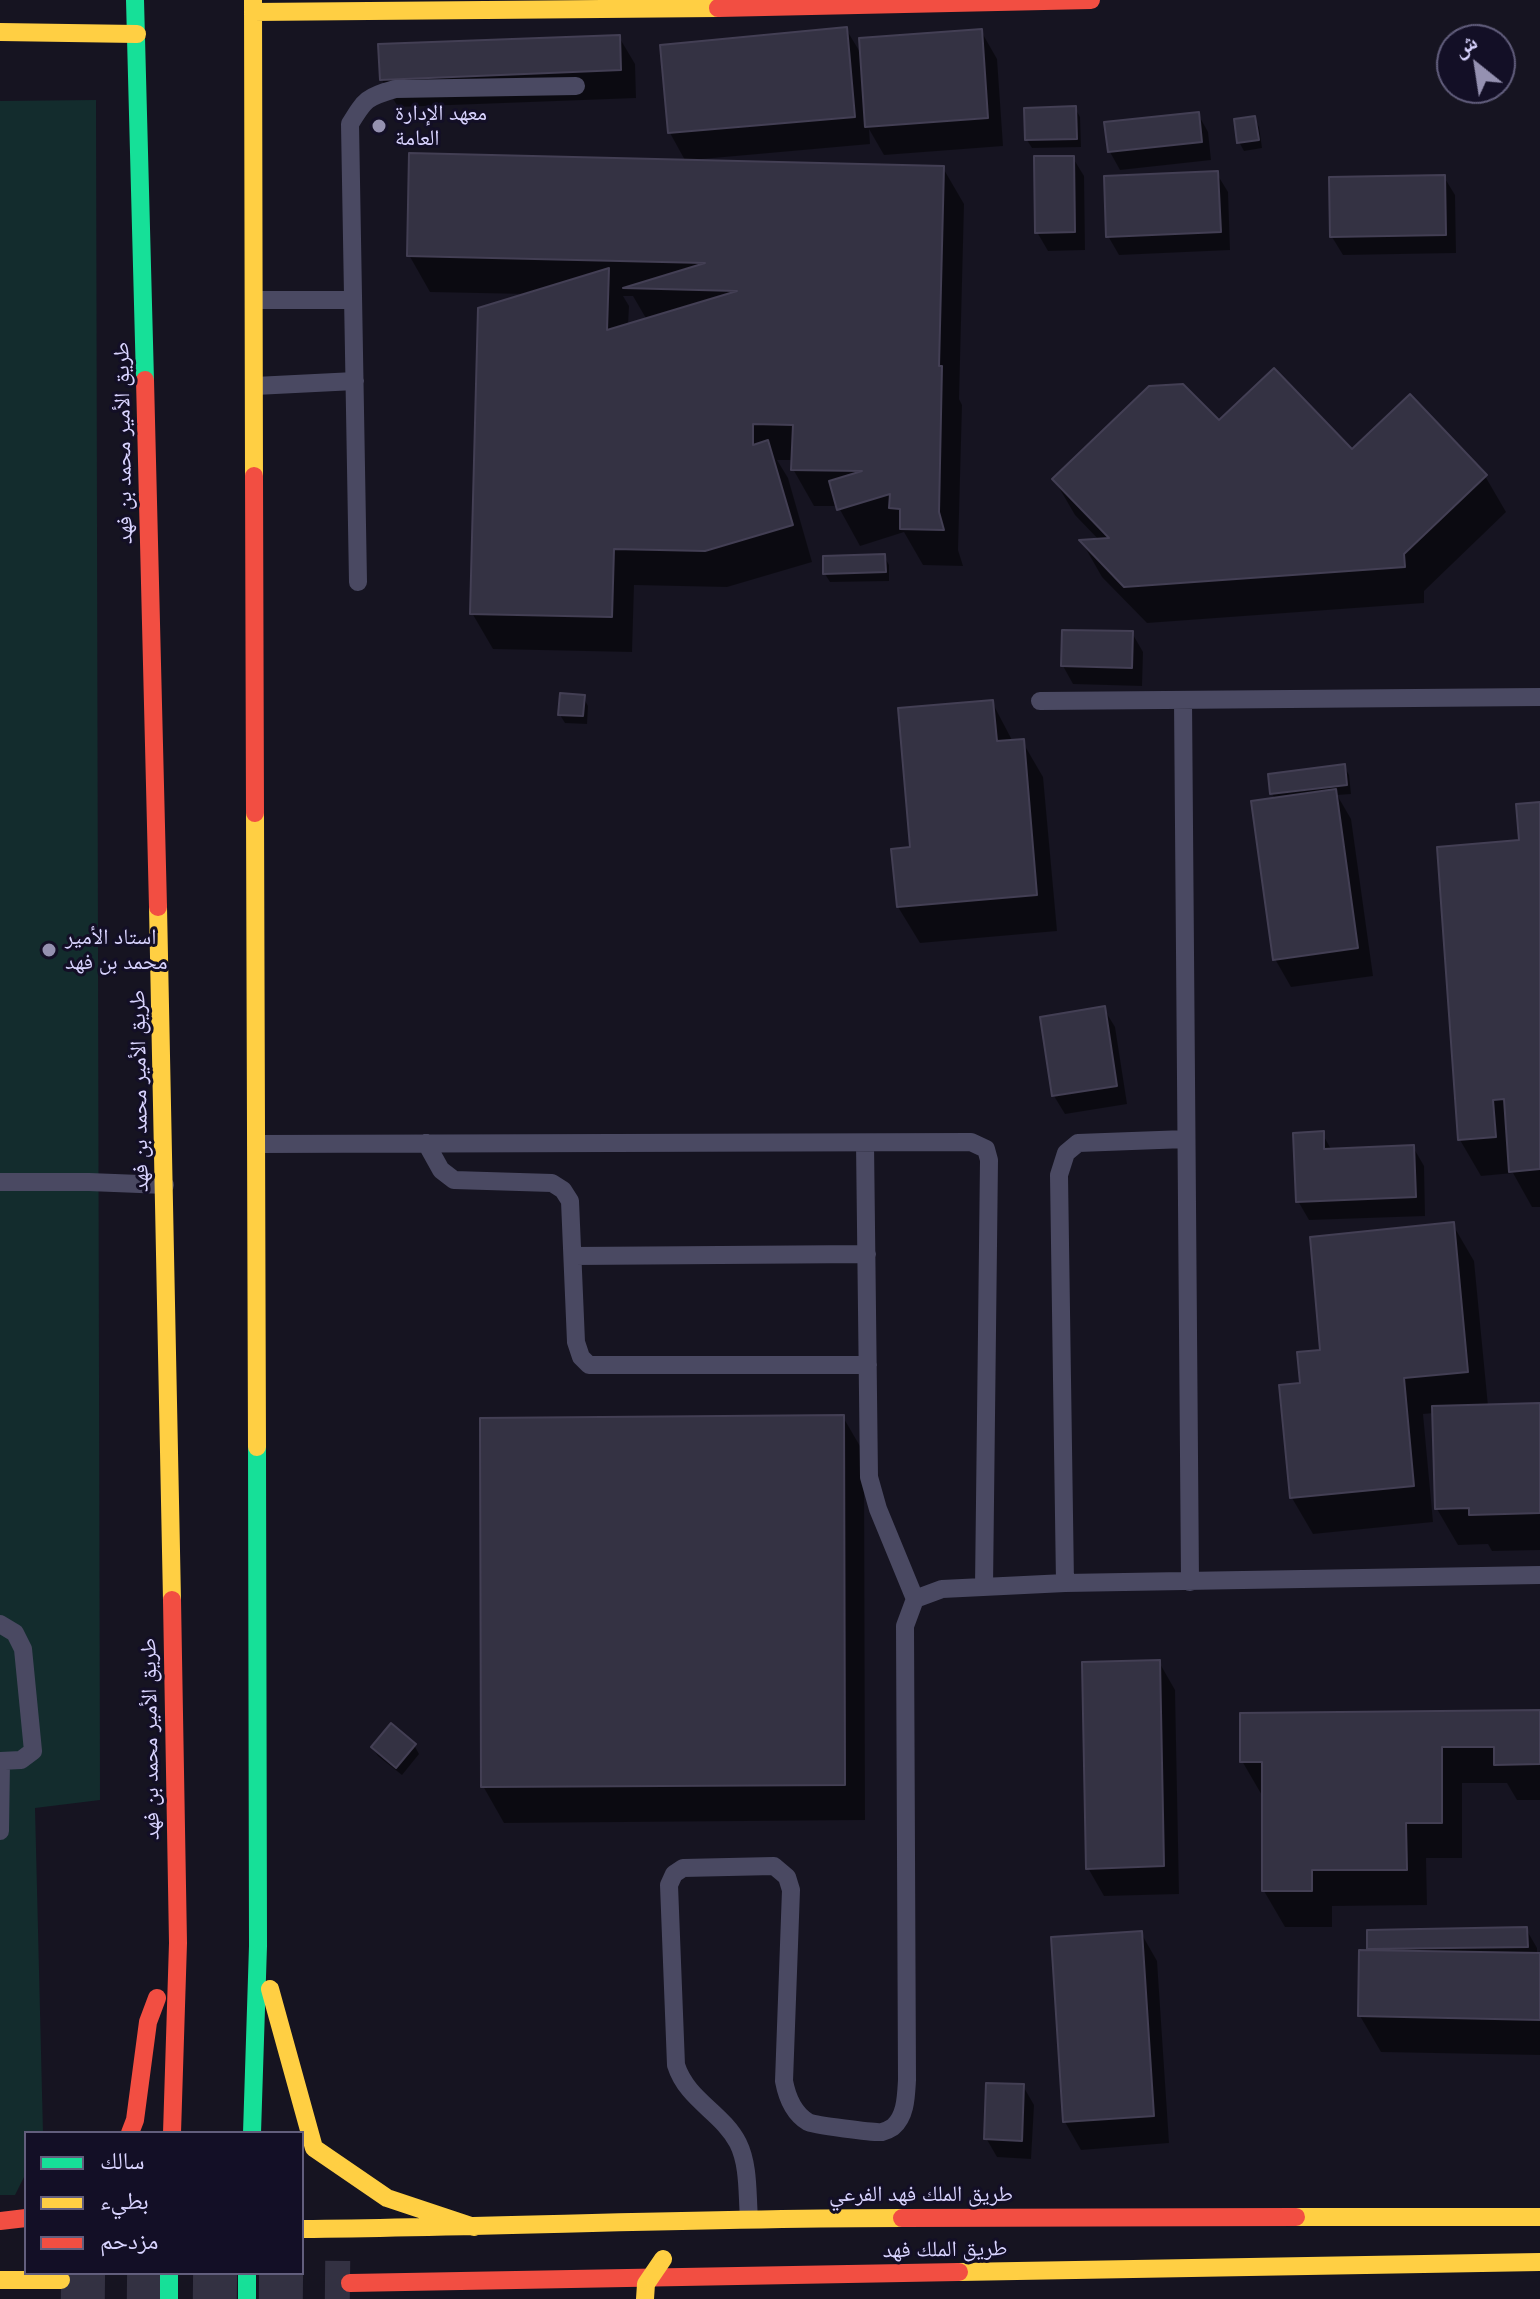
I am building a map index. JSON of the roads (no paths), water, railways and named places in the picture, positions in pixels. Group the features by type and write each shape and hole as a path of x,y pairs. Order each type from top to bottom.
{"main road":[{"name":"طريق الأمير محمد بن فهد","path":"135,0 165,1185 178,1943 172,2131"},
{"path":"252,2131 258,1946 253,6 774,8 1091,0"},
{"path":"0,32 137,34"},
{"path":"131,2131 135,2120 148,2022 178,1943"},
{"path":"258,1946 314,2148 387,2198 474,2227"},
{"name":"طريق الملك فهد الفرعي","path":"304,2229 749,2218 1540,2217"},
{"path":"706,2239 749,2218"},
{"path":"0,2222 24,2221"},
{"path":"645,2299 651,2273 670,2256"},
{"name":"طريق الملك فهد","path":"350,2283 1540,2262"},
{"path":"169,2275 169,2299"},
{"path":"247,2275 247,2299"},
{"path":"0,2280 61,2280"}],"lane":[{"path":"358,582 350,124 372,95 395,89 576,86"},
{"path":"254,300 353,300"},
{"path":"255,386 355,381"},
{"path":"1040,701 1540,697"},
{"path":"1183,700 1190,1582"},
{"path":"1065,1583 1059,1175 1066,1153 1078,1143 1186,1139"},
{"path":"256,1144 971,1142 986,1149 989,1160 984,1587"},
{"path":"426,1143 441,1170 454,1180 552,1183 563,1190 570,1201 576,1342 581,1357 589,1365 868,1365"},
{"path":"749,2218 743,2159 737,2142 727,2127 681,2080 676,2065 669,1885 674,1874 683,1868 774,1866 787,1877 791,1890 784,2081 787,2097 795,2111 809,2123 882,2132 893,2127 901,2117 906,2101 905,1626 915,1599 878,1509 869,1477 865,1143"},
{"path":"0,1182 165,1185"},
{"path":"573,1256 867,1254"},
{"path":"915,1599 942,1589 1065,1583 1540,1575"},
{"path":"0,1624 15,1633 23,1649 33,1751 21,1760 1,1761 0,1831"}],"tunnel":[{"path":"61,2280 350,2283"}],"place":[{"name":"معهد الإدارة العامة","path":"379,126"},
{"name":"استاد الأمير محمد بن فهد","path":"49,950"}]}
